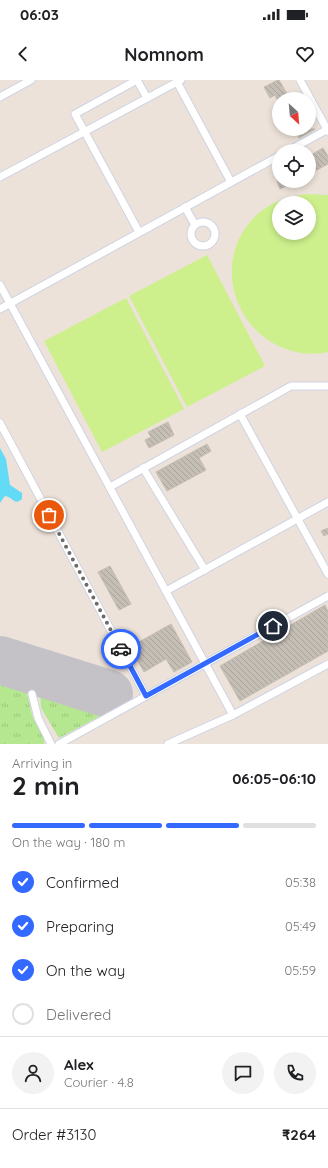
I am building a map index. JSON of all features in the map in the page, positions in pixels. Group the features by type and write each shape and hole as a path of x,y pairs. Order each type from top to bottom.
{"lane":[{"path":"0,97 31,80"},
{"path":"138,232 75,114 137,80 147,98"},
{"path":"300,80 328,130 301,144"},
{"path":"0,177 179,81 231,182"},
{"path":"0,309 10,302 272,160"},
{"path":"185,207 195,225"},
{"path":"0,285 233,715"},
{"path":"110,487 291,386 328,386"},
{"path":"240,414 328,574"},
{"path":"0,423 146,696"},
{"path":"143,468 205,570"},
{"path":"166,591 328,502"},
{"path":"59,744 328,596"},
{"path":"168,744 233,715 328,664"},
{"path":"32,694 38,718 51,744"}],"green space":[{"path":"308,194 328,195 328,352 317,354 291,351 265,338 249,323 238,304 233,284 232,262 238,242 249,223 272,204 272,240 316,240 316,196 298,196"},
{"path":"207,255 265,366 187,407 129,296"},
{"path":"126,298 184,409 102,452 44,341"},
{"path":"0,681 26,689 32,715 44,738 44,744 0,744"},
{"path":"40,691 106,713 59,738 41,708"}],"water":[{"path":"0,448 6,459 10,485 22,493 22,499 17,502 5,496 0,503"}],"building":[{"path":"279,80 286,92 272,92 272,97 270,98 264,87"},
{"path":"323,148 328,156 328,164 316,170 316,152"},
{"path":"168,422 174,435 149,448 145,440 151,437 148,432"},
{"path":"207,444 211,451 199,458 206,470 167,491 156,472"},
{"path":"328,528 328,534 324,536 321,531"},
{"path":"110,566 131,604 119,610 98,572"},
{"path":"325,605 328,611 328,651 240,701 220,666"},
{"path":"171,624 192,662 174,672 166,659 144,672 130,647"}],"runway":[{"path":"0,660 109,694"}],"way so far":[{"path":"49,515 121,649"}],"route":[{"path":"121,649 146,696 273,626"}]}
